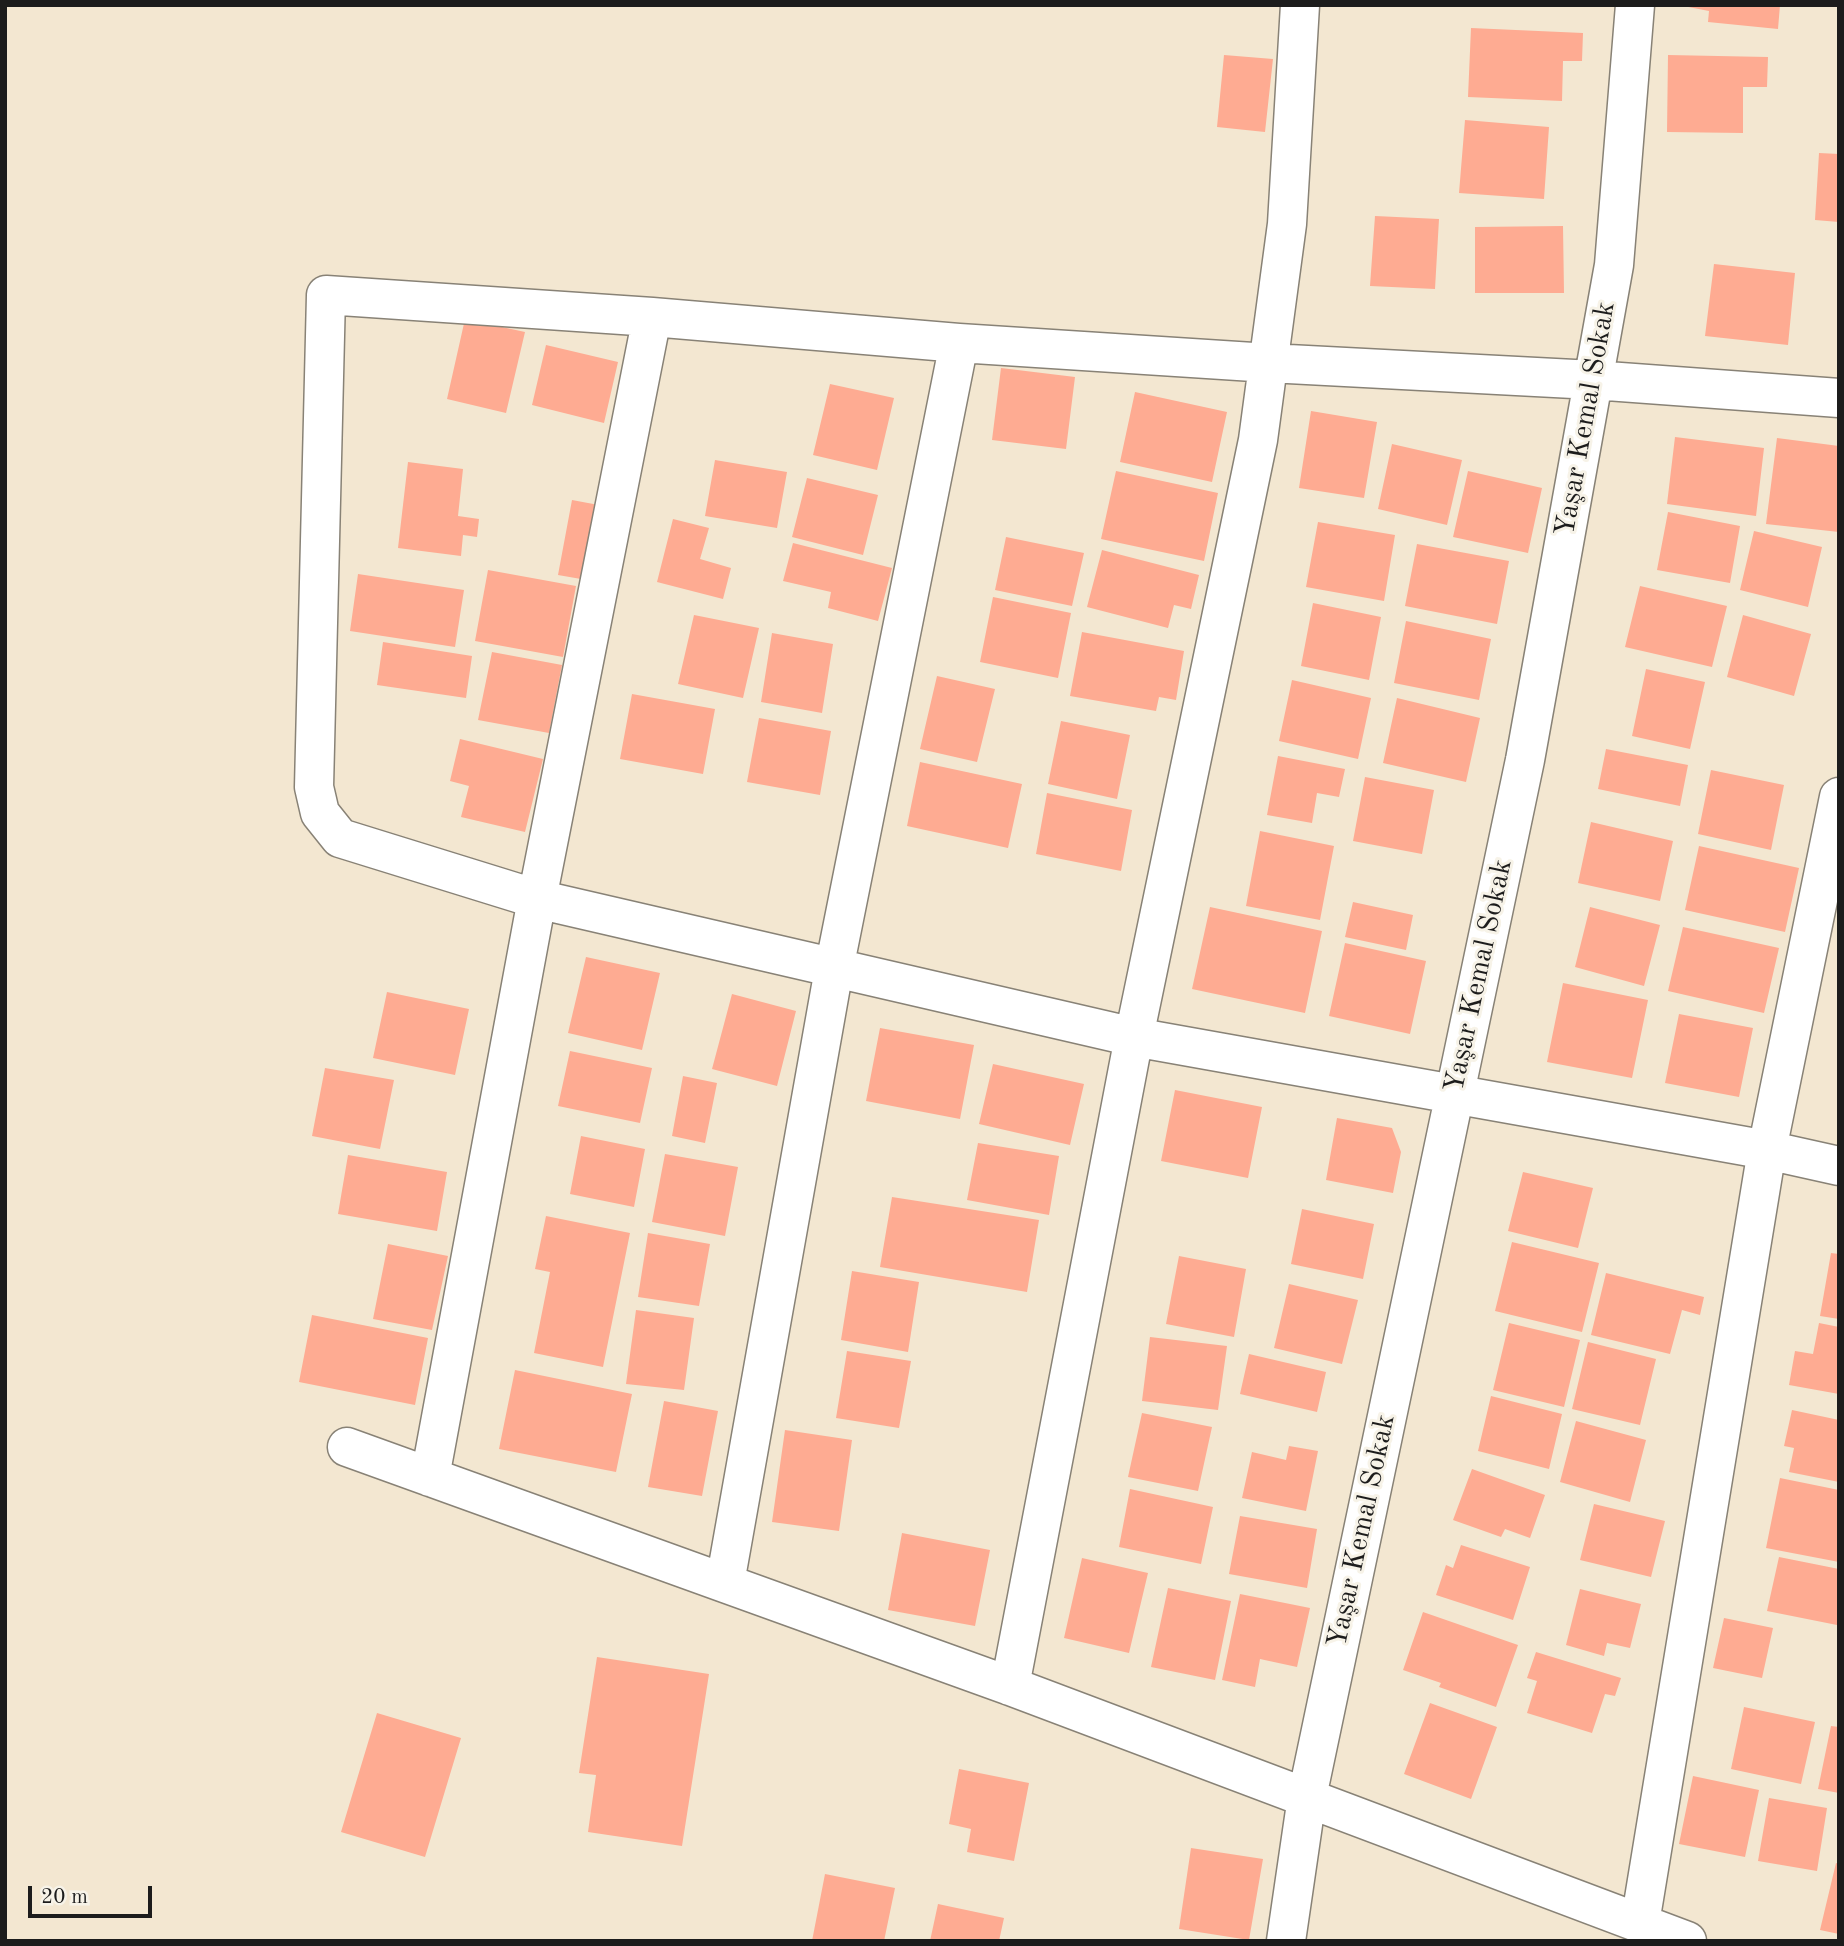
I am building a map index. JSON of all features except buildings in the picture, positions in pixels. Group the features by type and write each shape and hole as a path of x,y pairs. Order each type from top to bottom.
{"street":[{"path":"1010,1686 1134,1037 1258,440 1287,224 1300,5"},
{"name":"Yaşar Kemal Sokak","path":"1286,1941 1307,1797 1525,760 1614,265 1635,5"},
{"path":"1839,398 1592,380 959,343 652,317 326,295 314,760 316,801 328,826 340,838 537,899 1134,1037 1767,1150 1839,1166"},
{"path":"430,1477 537,899 652,317"},
{"path":"725,1583 834,969 959,343"},
{"path":"1640,1923 1767,1150 1839,797"},
{"path":"347,1447 1010,1686 1687,1941"}]}
